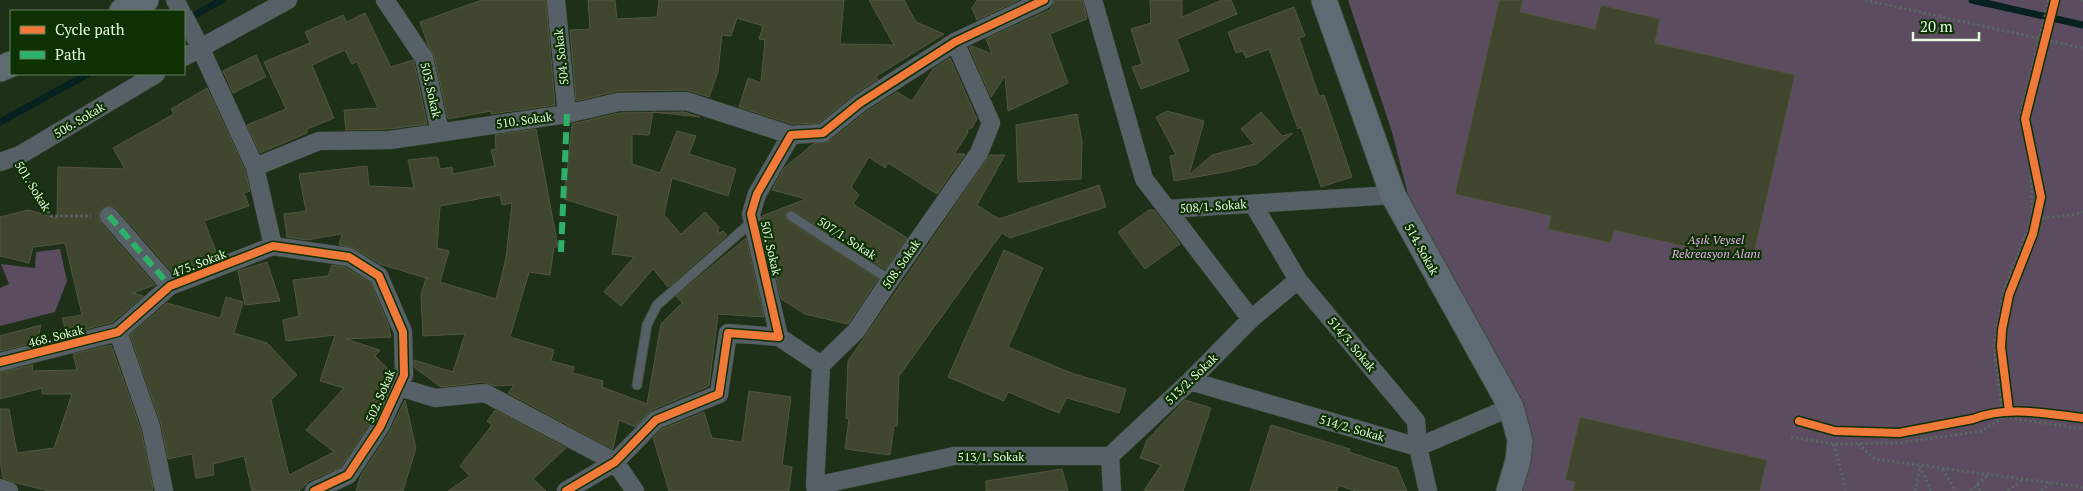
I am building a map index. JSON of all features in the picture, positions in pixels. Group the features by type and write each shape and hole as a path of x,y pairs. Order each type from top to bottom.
{"street":[{"path":"124,10 146,0"},
{"path":"185,56 199,44 288,0"},
{"name":"503. Sokak","path":"385,0 424,58 440,132"},
{"name":"504. Sokak","path":"556,0 567,114"},
{"path":"791,135 823,133 860,103 955,42 1044,0"},
{"name":"508/1. Sokak","path":"1092,0 1144,179 1167,209 1392,195"},
{"name":"514. Sokak","path":"1324,0 1392,195 1511,407 1520,440 1518,462 1509,491"},
{"path":"185,18 256,167 273,246"},
{"name":"508. Sokak","path":"821,364 856,331 980,153 991,123 955,42"},
{"name":"506. Sokak","path":"7,159 154,75"},
{"name":"510. Sokak","path":"256,167 319,141 390,140 567,114 618,102 686,101 791,135"},
{"name":"507. Sokak","path":"779,337 752,214 757,194 791,135"},
{"name":"514/3. Sokak","path":"1253,204 1298,280 1416,421 1418,447 1428,491"},
{"path":"1167,209 1251,319"},
{"path":"109,216 170,286"},
{"name":"475. Sokak","path":"118,332 170,286 273,246"},
{"name":"502. Sokak","path":"273,246 350,257 379,276 403,332 404,374 380,427 348,475 314,491"},
{"name":"513/2. Sokak","path":"1110,456 1251,319 1298,280"},
{"path":"118,332 151,427 164,491"},
{"name":"468. Sokak","path":"0,362 118,332"},
{"path":"566,491 615,462 656,420 719,394 728,333 779,337 821,364 816,488"},
{"name":"514/2. Sokak","path":"1190,380 1418,447"},
{"path":"399,387 435,398 484,393 615,462 635,491"},
{"path":"1418,447 1511,407"},
{"name":"513/1. Sokak","path":"816,488 954,456 1110,456"},
{"path":"1110,456 1112,491"},
{"path":"0,488 9,491"}],"lane":[{"name":"507/1. Sokak","path":"791,216 890,280"},
{"path":"637,385 647,325 657,305 753,221"}],"path":[{"path":"1865,0 2083,48"},
{"path":"2005,413 2001,347 2002,330 2009,296 2033,234 2034,218 2041,197 2025,119 2049,0"},
{"path":"2042,40 2055,0"},
{"path":"2034,218 2071,216 2083,212"},
{"path":"1994,413 2039,414"},
{"path":"1791,437 1834,444 1900,443 1982,431 2005,413 2083,429"},
{"path":"1834,444 1846,491"},
{"path":"1858,444 1875,459 2081,487 2083,491"},
{"path":"1915,491 1920,466"},
{"path":"1920,466 1931,491"},
{"path":"1943,469 1955,491"},
{"path":"1970,491 1988,474"},
{"path":"2008,491 2024,479"},
{"path":"2041,491 2050,483"},
{"path":"1977,484 1980,491"}],"green space":[{"name":"Aşık Veysel Rekreasyon Alanı","path":"1348,0 2083,0 2083,491 1518,491 1529,463 1414,219 1392,132"},
{"path":"60,249 67,281 55,312 0,326 0,288 9,284 1,264 35,268 36,252"}],"building":[{"path":"482,0 546,0 555,105 491,114 491,111 448,119 434,56 420,22"},
{"path":"588,0 615,0 617,19 657,17 659,0 844,0 840,44 894,45 869,0 904,0 916,22 944,34 875,77 878,79 853,95 819,123 792,124 739,107 748,78 761,83 765,40 759,39 763,26 737,18 731,36 722,35 718,72 709,97 686,90 618,91 576,101 570,30 590,29"},
{"path":"977,0 1019,0 977,20 972,8"},
{"path":"1054,0 1083,0 1087,19 1050,34 1068,83 1008,111 1005,76 991,97 969,47 972,46 992,54 986,39 1049,10 1053,6"},
{"path":"1150,0 1182,0 1182,17 1222,0 1231,0 1237,14 1177,39 1189,71 1141,89 1132,67 1142,64 1131,29 1151,23"},
{"path":"1499,0 1523,0 1520,12 1595,29 1601,5 1660,19 1655,43 1795,75 1752,262 1614,230 1611,243 1548,229 1551,216 1455,194"},
{"path":"1294,7 1305,36 1299,38 1319,96 1324,95 1352,177 1321,187 1301,127 1298,129 1269,49 1246,58 1243,51 1236,53 1228,32"},
{"path":"365,13 391,67 413,60 427,124 389,129 346,130 344,110 378,108 357,62 352,64 345,50 312,65 334,118 307,129 307,133 260,153 247,125 286,109 264,62 310,43 305,32 343,15 347,22"},
{"path":"256,55 266,77 233,93 223,71"},
{"path":"950,58 977,119 972,128 967,130 968,133 954,154 965,154 937,194 888,163 885,168 869,157 851,187 859,195 853,204 907,238 885,269 794,211 789,210 786,213 785,218 788,221 878,279 848,324 805,314 781,299 762,216 806,199 772,190 784,168 813,144 830,141 866,112 897,92 912,101 933,69"},
{"path":"207,88 245,170 250,191 244,193 249,206 204,221 218,256 173,273 117,209 112,206 102,208 99,213 101,223 155,285 133,293 143,296 113,322 67,334 62,318 82,315 65,243 33,247 29,263 0,256 0,217 28,210 57,218 58,167 125,169 113,148 174,114 171,109"},
{"path":"1167,111 1204,121 1189,175 1212,155 1254,144 1241,129 1261,112 1282,136 1293,133 1257,164 1174,181 1170,156 1176,155 1156,117"},
{"path":"653,112 649,135 632,134 632,164 660,173 677,131 696,136 689,154 736,169 728,196 672,178 664,215 681,234 705,212 719,227 717,234 723,231 727,235 668,287 653,269 621,306 604,292 634,257 612,254 618,216 564,199 572,124 619,113"},
{"path":"657,112 684,112 700,117"},
{"path":"1077,114 1082,141 1081,179 1018,182 1016,125"},
{"path":"536,129 558,247 554,247 550,275 529,272 510,337 554,350 551,361 574,367 573,373 603,381 602,387 647,404 661,324 682,303 676,296 746,238 764,317 718,314 709,386 652,410 635,427 619,420 613,449 508,393 514,385 495,386 484,382 441,387 414,367 414,360 453,372 465,334 423,336 421,295 426,278 380,264 354,248 339,245 342,234 306,240 287,237 284,214 306,211 299,174 367,166 369,186 414,188 408,160 436,157 438,158 440,169 452,167 453,174 495,166 491,150 496,149 495,135","holes":["500,195 502,205 512,203 506,258 496,299 440,282 449,251 437,248 440,206"]},
{"path":"990,155 1005,155 977,205 999,219 1099,185 1106,207 1010,238 1002,233 995,243 991,244 993,245 899,376 897,426 894,426 890,455 845,449 849,419 846,418 848,361"},
{"path":"1149,210 1154,210 1180,244 1145,269 1118,232"},
{"path":"1004,250 1043,268 1008,347 1074,374 1126,389 1119,413 1067,398 1059,413 1008,392 1004,401 948,377"},
{"path":"267,262 280,301 245,305 238,271"},
{"path":"332,265 345,267 371,283 388,324 391,337 346,339 380,350 375,356 393,374 371,422 341,467 309,481 299,491 252,491 244,456 213,464 214,475 196,478 192,454 168,459 161,424 130,335 167,303 220,318 226,297 243,302 234,333 267,343 297,375 271,400 289,475 334,452 306,430 344,388 320,381 335,335 286,341 283,320 299,316 293,280 328,276"},
{"path":"41,325 37,342 0,351 0,336"},
{"path":"111,345 141,430 153,488 152,491 49,491 3,478 0,462 0,409 9,409 17,453 54,448 72,394 42,394 42,388 0,399 0,372 33,365 32,371 77,370 73,354"},
{"path":"749,391 791,397 782,465 792,467 789,491 669,491 653,438 662,429 704,412 712,438 742,442"},
{"path":"405,400 416,448 403,491 356,491 361,475 389,433"},
{"path":"1185,400 1211,408 1183,491 1144,491 1161,465 1140,458 1147,440"},
{"path":"495,410 566,448 533,479 546,491 448,491 470,476 460,466 492,425 487,421"},
{"path":"1580,417 1767,460 1760,491 1573,491 1575,482 1565,480"},
{"path":"1271,425 1350,449 1349,452 1397,468 1407,491 1355,491 1338,485 1337,491 1250,491"},
{"path":"1062,469 1068,491 986,491 986,481"}],"waterway":[{"path":"186,20 222,0"},
{"path":"1972,0 2083,25"},
{"path":"0,122 86,75"}],"marked path":[{"path":"561,252 567,114"},
{"path":"109,216 170,286"}],"cycle path":[{"path":"566,491 615,462 656,420 719,394 728,333 779,337 751,214 757,194 791,135 823,133 860,103 955,42 1044,0"},
{"path":"2009,411 2001,347 2002,330 2009,295 2033,234 2041,197 2025,119 2055,0"},
{"path":"0,362 118,332 170,286 273,246 349,257 379,276 403,332 404,375 380,427 348,475 314,491"},
{"path":"1799,421 1835,431 1899,433 2000,412 2041,413 2083,418"}]}
